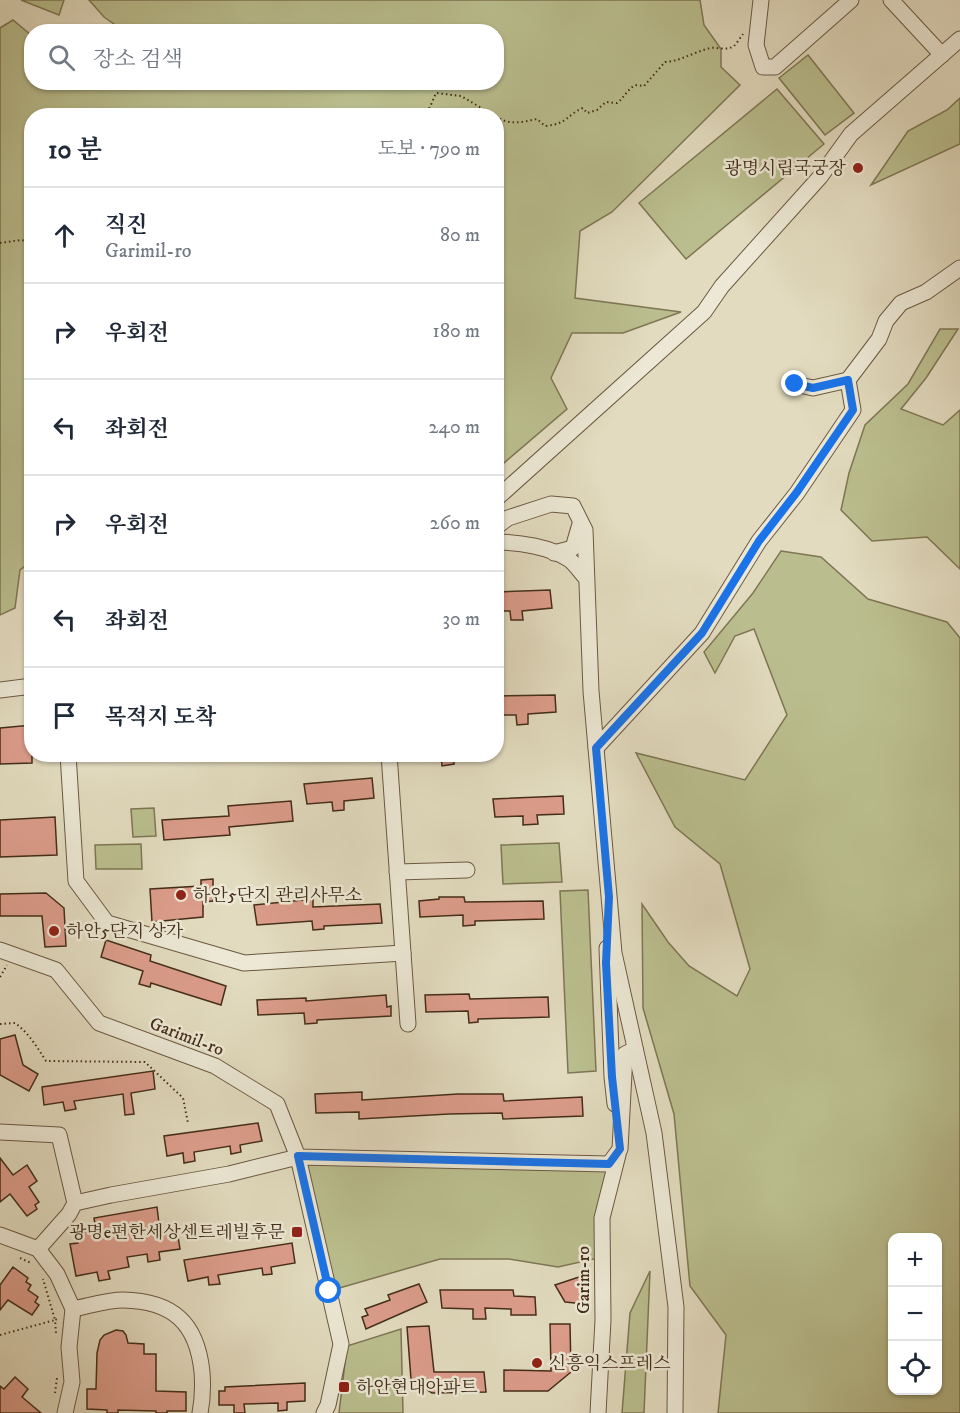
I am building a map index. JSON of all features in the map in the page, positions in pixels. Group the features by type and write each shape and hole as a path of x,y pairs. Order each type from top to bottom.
{"street":[{"path":"761,0 756,45 763,67 775,67 851,0"},
{"path":"891,0 942,55"},
{"path":"504,492 704,312 722,286 820,177 851,134 960,39"},
{"path":"795,384 813,388 848,380 879,339 886,321 901,303 926,292 960,268"},
{"path":"596,748 702,633 759,541 797,492 853,410 848,380"},
{"path":"504,521 551,504 573,506 585,530 591,691 614,953 654,1133 676,1307 675,1413"},
{"path":"554,553 573,548 581,522"},
{"path":"504,542 518,542 554,553 571,561 586,578"},
{"path":"0,690 24,687"},
{"path":"69,762 76,881 107,923 244,963 403,953"},
{"path":"390,762 408,1024"},
{"path":"397,872 467,870"},
{"path":"609,897 606,963 612,1077 620,1149"},
{"name":"Garimil-ro","path":"0,950 56,970 99,1023 215,1066 277,1104 298,1156 341,1344 327,1410"},
{"path":"75,1203 229,1174 298,1156 609,1164 620,1149 625,1054 635,1049"},
{"path":"0,1132 59,1135 75,1203 69,1214 35,1256"},
{"name":"Garim-ro","path":"598,1413 603,1320 602,1218 620,1149"},
{"path":"0,1235 35,1256 57,1274 73,1309 69,1347 72,1382 65,1413"},
{"path":"73,1309 122,1300 161,1305 181,1318 189,1326 200,1351 204,1395 200,1413"}],"path":[{"path":"504,122 537,119 545,126 557,125 579,109 583,108 587,113 597,110 606,102 616,103 635,85 644,86 665,62 678,62 688,55 711,48 727,49 735,45 758,20"},
{"path":"429,108 436,93 461,96 482,108"},
{"path":"0,243 24,241"},
{"path":"0,1024 15,1023 21,1027 46,1061 145,1062 183,1098 188,1123"},
{"path":"15,1255 35,1256"},
{"path":"38,1272 44,1281 55,1320 56,1336"},
{"path":"0,1335 55,1320"},
{"path":"54,1400 58,1372"}],"green space":[{"path":"21,0 64,0 59,15"},
{"path":"89,0 700,0 704,25 721,49 721,67 740,85 612,212 580,231 575,298 681,312 623,333 572,333 551,378 567,409 504,463 504,108 24,108 24,567 20,570 15,608 0,615 0,28 13,20 24,29 24,90 504,90 504,24 114,24 104,17"},
{"path":"808,55 854,113 825,135 779,78"},
{"path":"777,89 824,144 686,259 639,203"},
{"path":"960,98 960,144 871,185 908,131 947,110"},
{"path":"940,329 958,329 926,378 901,409 943,425 960,410 960,569 927,537 872,541 841,510 849,473 865,425 908,384"},
{"path":"781,551 821,557 868,599 947,622 960,638 960,1413 718,1413 726,1335 690,1286 674,1114 643,1008 642,904 668,942 689,966 737,996 750,969 720,864 675,827 636,753 745,780 787,715 754,629 735,636 715,673 704,652 753,593"},
{"path":"154,808 156,836 133,837 131,809"},
{"path":"559,843 562,882 503,884 501,845"},
{"path":"141,844 142,869 96,869 95,845"},
{"path":"588,890 596,1071 568,1073 560,891"},
{"path":"298,1157 609,1164 603,1257 558,1267 509,1259 440,1259 329,1291"},
{"path":"650,1271 644,1413 622,1413 630,1313"},
{"path":"401,1329 403,1413 339,1413 347,1346"}],"building":[{"path":"550,590 552,608 522,611 523,620 511,620 510,611 504,611 504,592"},
{"path":"555,695 556,712 528,714 528,724 517,725 516,715 504,715 504,696"},
{"path":"24,726 24,762 32,763 0,764 0,728"},
{"path":"442,762 454,762 454,764 442,766"},
{"path":"372,778 374,798 344,801 344,810 333,811 332,802 307,804 304,784"},
{"path":"563,796 564,814 537,815 538,824 523,825 523,816 495,817 493,799"},
{"path":"291,801 293,821 229,827 230,835 164,840 162,820 229,816 228,806"},
{"path":"55,817 57,855 0,857 0,820"},
{"name":"하안5단지 관리사무소","path":"213,879 213,901 203,902 203,917 152,922 150,889 201,886 201,880"},
{"name":"하안5단지 상가","path":"46,893 64,908 66,946 45,947 42,916 0,916 0,894"},
{"path":"439,897 464,897 465,902 543,901 544,919 475,921 475,925 463,926 463,915 420,917 419,901 439,899"},
{"path":"313,899 313,907 380,904 382,923 324,926 324,929 313,930 312,921 257,925 254,905"},
{"path":"106,940 151,955 150,961 226,986 221,1005 151,983 150,987 139,984 143,971 101,957"},
{"path":"469,994 470,999 548,997 549,1017 478,1019 478,1022 469,1023 468,1011 426,1012 425,995"},
{"path":"386,995 387,1007 391,1006 391,1016 317,1020 317,1023 305,1024 304,1013 258,1015 257,1000 306,998 306,1001"},
{"path":"15,1035 23,1065 38,1074 29,1091 0,1075 0,1039"},
{"path":"153,1071 155,1089 131,1093 134,1114 125,1115 123,1094 74,1101 76,1109 65,1111 63,1102 44,1105 42,1087"},
{"path":"362,1092 362,1100 458,1094 503,1094 504,1101 582,1097 583,1116 503,1119 502,1113 359,1119 359,1112 316,1113 315,1094"},
{"path":"258,1123 262,1141 240,1145 241,1152 231,1154 230,1146 194,1152 195,1161 184,1163 183,1153 167,1156 164,1136"},
{"path":"0,1158 13,1175 27,1165 37,1181 29,1187 39,1202 35,1205 37,1209 27,1216 10,1194 0,1202"},
{"path":"157,1207 160,1232 177,1230 180,1249 159,1252 160,1260 148,1262 147,1254 127,1257 129,1267 108,1271 110,1279 99,1281 97,1272 76,1276 70,1244 78,1243 77,1233 96,1230 94,1218"},
{"path":"292,1243 295,1263 271,1267 272,1274 263,1275 262,1268 218,1275 220,1284 209,1285 208,1277 188,1281 184,1260"},
{"path":"13,1267 28,1278 26,1282 31,1285 28,1290 38,1297 35,1302 39,1305 32,1315 8,1300 0,1310 0,1285"},
{"path":"585,1275 585,1304 565,1302 555,1285"},
{"path":"419,1284 427,1302 366,1329 362,1317 368,1315 365,1309 390,1300 388,1295"},
{"path":"440,1290 513,1290 514,1296 535,1297 536,1315 511,1315 511,1309 485,1308 486,1319 473,1319 473,1309 442,1308"},
{"path":"550,1324 570,1324 571,1372 548,1391 504,1391 504,1370 551,1371"},
{"path":"429,1326 434,1372 484,1372 486,1392 432,1393 411,1379 407,1327"},
{"path":"116,1330 123,1331 128,1343 144,1344 144,1354 156,1354 156,1391 186,1392 186,1411 156,1413 156,1411 118,1410 118,1413 107,1413 107,1410 87,1409 87,1389 96,1389 97,1353 100,1340 104,1335"},
{"path":"15,1377 28,1389 22,1397 41,1413 0,1413 0,1386 4,1389"},
{"path":"305,1383 305,1401 287,1402 287,1410 278,1411 278,1403 244,1404 245,1413 234,1413 234,1405 219,1405 219,1391 225,1391 225,1387"}],"place":[{"name":"광명시립국궁장","path":"858,168"},
{"name":"하안5단지 관리사무소","path":"181,895"},
{"name":"하안5단지 상가","path":"54,931"},
{"name":"광명e편한세상센트레빌후문","path":"297,1232"},
{"name":"신흥익스프레스","path":"537,1363"},
{"name":"하안현대아파트","path":"344,1387"}],"route":[{"path":"329,1291 298,1156 609,1164 620,1149 612,1077 606,963 609,897 596,748 702,633 759,541 797,492 853,410 848,380 813,388 795,384"}]}
